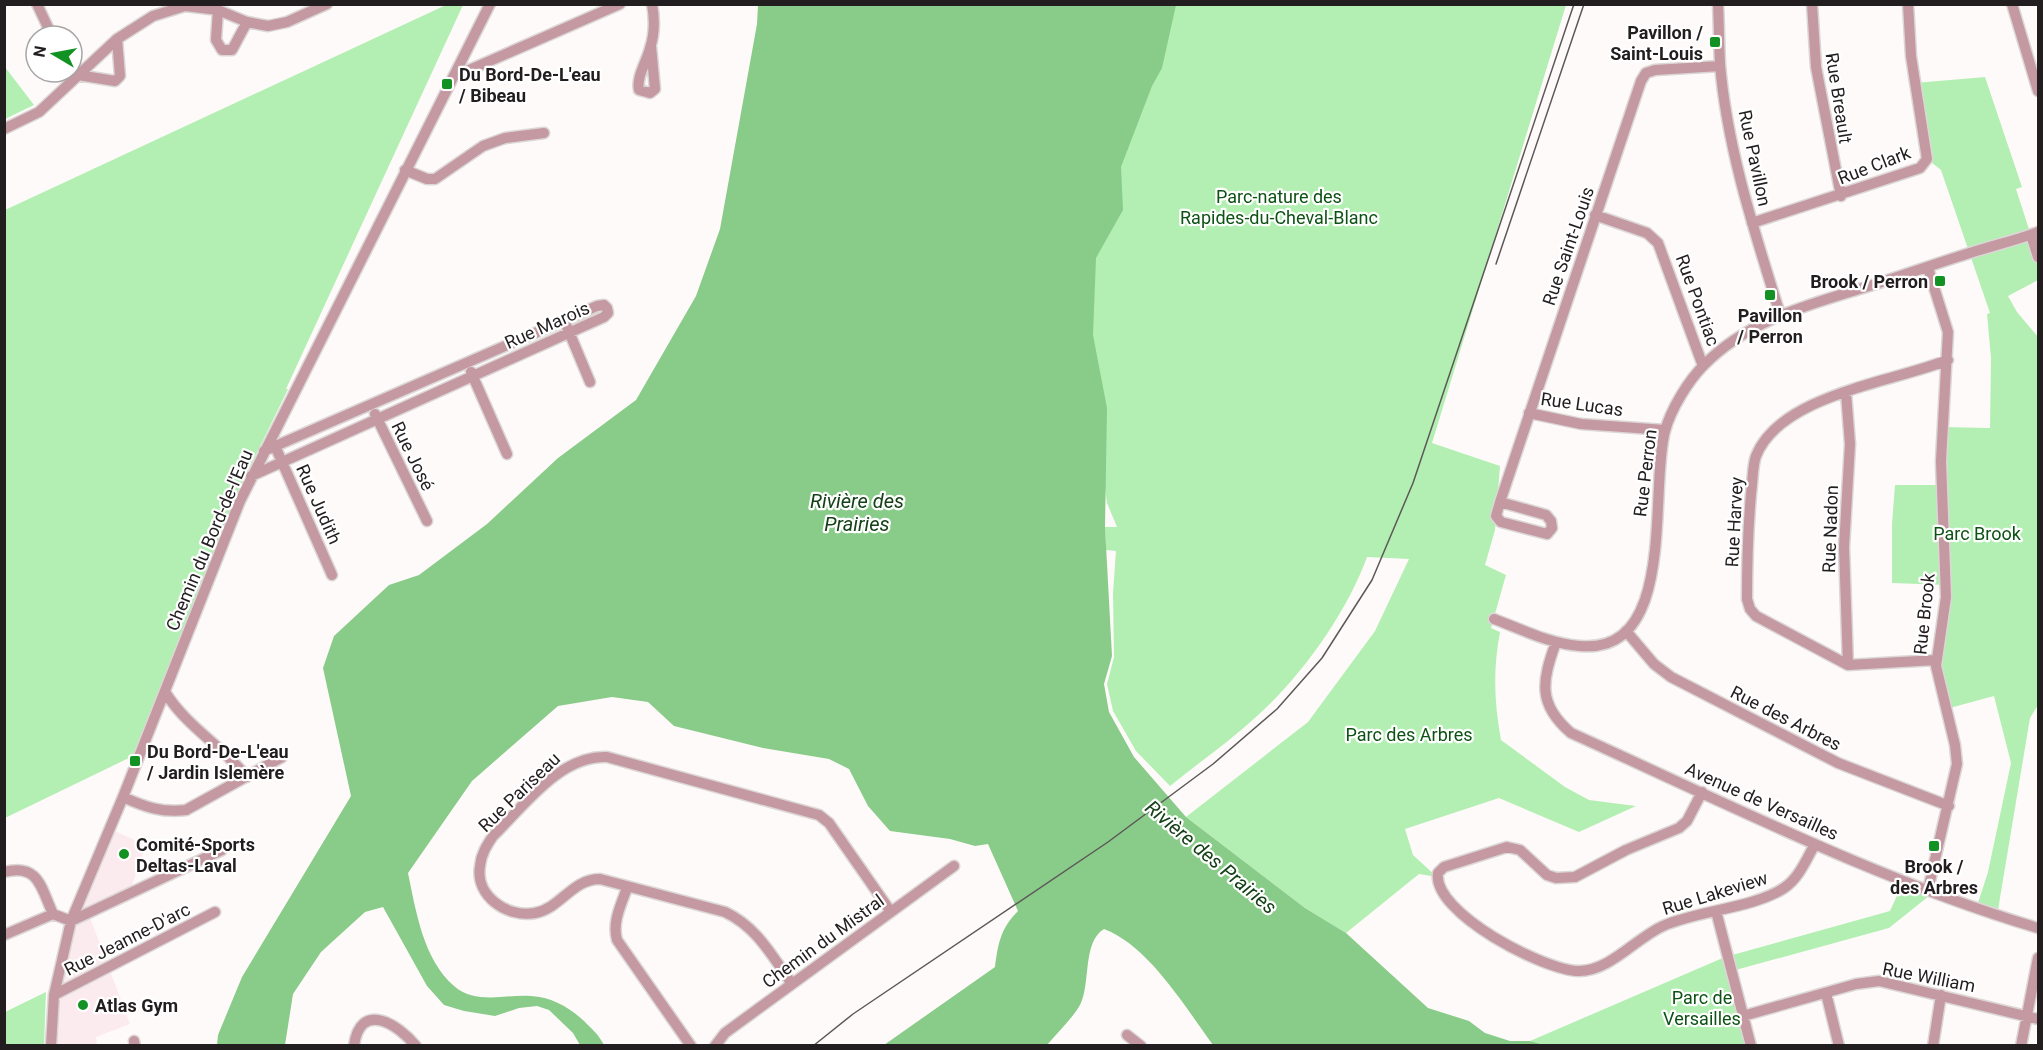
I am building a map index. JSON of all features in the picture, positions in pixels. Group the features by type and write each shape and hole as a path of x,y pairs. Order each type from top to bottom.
{"street":[{"path":"37,4 46,24"},
{"path":"84,63 153,16 185,6 218,10 247,22 276,25 312,8 327,4"},
{"name":"Chemin du Bord-de-l'Eau","path":"51,1046 54,995 71,921 251,476 490,4"},
{"path":"453,77 620,4"},
{"path":"651,46 655,23 652,4"},
{"name":"Rue Pavillon","path":"1718,4 1720,66 1734,152 1752,223 1780,314"},
{"name":"Rue Breault","path":"1812,4 1816,67 1841,196"},
{"name":"Rue Clark","path":"1752,223 1841,196 1920,168 1927,159 1911,56 1908,4"},
{"path":"2012,4 2038,91"},
{"path":"218,10 216,40 222,50 232,50 247,22"},
{"path":"84,73 106,81 114,81 120,76 117,39"},
{"name":"Rue Saint-Louis","path":"1500,502 1641,81 1646,73 1654,70 1720,66"},
{"path":"4,129 39,112 63,84"},
{"path":"405,170 427,179 435,179 483,146 506,138 544,133"},
{"name":"Rue Pontiac","path":"1595,215 1647,233 1658,243 1704,366"},
{"path":"2035,234 2038,256"},
{"name":"Rue Perron","path":"1494,619 1556,642 1580,646 1611,642 1626,631 1646,604 1651,585 1659,474 1665,430 1682,395 1704,366 1735,339 1780,314 2035,234"},
{"name":"Rue Brook","path":"1928,268 1940,298 1948,332 1941,462 1946,597 1936,660 1939,686 1956,754 1949,806 1928,890"},
{"name":"Rue Marois","path":"251,476 604,317 608,313 608,308 597,306 264,451"},
{"path":"564,320 590,382"},
{"name":"Rue Harvey","path":"1848,665 1756,616 1750,609 1747,584 1755,458 1764,441 1781,424 1806,408 1948,360"},
{"path":"467,363 507,454"},
{"name":"Rue Nadon","path":"1846,393 1850,444 1844,547 1848,665"},
{"name":"Rue José","path":"370,405 427,521"},
{"name":"Rue Lucas","path":"1529,413 1581,424 1665,430"},
{"name":"Rue Judith","path":"275,446 332,575"},
{"path":"1500,502 1546,515 1551,521 1552,528 1546,534 1501,522 1496,516 1500,502"},
{"name":"Rue des Arbres","path":"1626,631 1654,664 1671,677 1838,763 1949,806"},
{"name":"Avenue de Versailles","path":"1556,642 1549,661 1545,687 1548,705 1554,718 1571,733 1815,844 1976,909 2038,928"},
{"path":"1848,665 1936,660"},
{"path":"165,692 177,711 236,763 247,777"},
{"path":"156,714 177,711"},
{"name":"Rue Pariseau","path":"792,984 756,932 741,920 724,912 600,879 590,879 580,883 549,908 524,914 508,911 496,905 485,891 479,868 485,848 493,836 562,769 591,756 607,757 819,815 829,823 891,912"},
{"path":"123,797 151,809 170,812 186,810 282,757"},
{"name":"Rue Lakeview","path":"1702,792 1694,810 1680,828 1626,850 1575,877 1556,878 1547,875 1520,850 1507,848 1454,863 1438,873 1438,882 1449,900 1494,940 1534,958 1570,970 1591,969 1664,925 1776,893 1801,871 1815,844"},
{"path":"4,872 26,870 35,876 53,914 71,921 222,850"},
{"name":"Chemin du Mistral","path":"715,1046 725,1033 954,866"},
{"path":"627,888 616,919 617,940 691,1046"},
{"path":"1716,911 1751,1046"},
{"name":"Rue Jeanne-D'arc","path":"54,995 215,912"},
{"path":"4,935 53,914"},
{"path":"2020,1046 2038,958"},
{"name":"Rue William","path":"1743,1016 1856,984 1879,981 2038,1019"},
{"path":"1826,993 1839,1046"},
{"path":"1933,1046 1941,995"},
{"path":"354,1046 362,1027 369,1022 384,1020 402,1030 416,1046"},
{"path":"1127,1035 1141,1046"}],"shaded area":[{"path":"110,829 146,845 129,894 89,915 130,1024 96,1037 97,1045 51,1046 71,921"}],"green space":[{"path":"446,5 463,5 286,389 288,389 247,473 133,756 5,818 5,210"},
{"name":"Parc-nature des Rapides-du-Cheval-Blanc","path":"1069,5 1566,5 1432,443 1500,466 1495,530 1485,565 1506,575 1491,628 1500,632 1495,686 1501,740 1565,787 1589,800 1636,806 1579,832 1499,798 1405,829 1413,855 1437,877 1419,874 1346,933 1305,908 1186,817 1308,722 1375,631 1409,559 1367,557 1335,622 1289,683 1246,726 1170,786 1136,751 1113,711 1107,684 1114,657 1113,593 1116,551 1106,550 1105,527 1117,527 1107,503 1097,430"},
{"path":"5,67 34,105 4,119"},
{"name":"Parc Brook","path":"1985,77 2022,187 2016,189 2038,257 2038,280 2008,296 2017,312 2038,337 2038,705 2030,718 1997,916 1976,909 1988,872 2011,763 1994,696 1946,709 1939,686 1946,585 1892,583 1892,524 1895,485 1941,485 1943,427 1990,428 1991,358 1987,314 1990,313 1941,170 1927,159 1915,83"},
{"name":"Parc de Versailles","path":"1904,880 1934,892 1889,928 1732,971 1751,1045 1543,1046 1530,1041 1725,957 1890,911"},
{"path":"46,992 44,1045 5,1045 5,1012"}],"water":[{"name":"Rivière des Prairies","path":"758,5 1176,5 1162,68 1152,86 1121,167 1123,210 1096,258 1093,335 1107,408 1105,527 1112,656 1104,684 1109,712 1134,757 1186,817 1305,908 1346,933 1428,1008 1469,1021 1485,1033 1510,1041 1530,1041 1543,1045 1213,1045 1151,963 1120,937 1104,929 1093,943 1080,1005 1047,1045 884,1045 995,967 1001,936 1018,911 988,844 975,846 950,839 890,831 868,806 849,769 829,759 763,748 674,726 648,702 612,697 558,706 472,781 408,873 422,934 443,975 454,986 463,992 481,997 531,996 553,1001 578,1016 595,1032 604,1045 580,1045 573,1033 549,1010 537,1006 519,1008 495,1016 444,1005 427,986 383,907 365,912 321,952 293,994 285,1045 217,1045 218,1035 242,977 351,796 323,668 334,636 389,585 419,575 487,524 558,458 636,400 696,296 720,229 757,24"}],"tram line":[{"path":"813,1046 853,1014 1108,842 1213,764 1277,709 1322,658 1372,580 1413,483 1574,4"},
{"path":"1496,264 1584,4"}],"place":[{"name":"Pavillon / Saint-Louis","path":"1715,42"},
{"name":"Du Bord-De-L'eau / Bibeau","path":"447,84"},
{"name":"Brook / Perron","path":"1940,281"},
{"name":"Pavillon / Perron","path":"1770,295"},
{"name":"Du Bord-De-L'eau / Jardin Islemère","path":"135,761"},
{"name":"Brook / des Arbres","path":"1934,846"},
{"name":"Comité-Sports Deltas-Laval","path":"124,854"},
{"name":"Atlas Gym","path":"83,1005"}],"park label":[{"name":"Parc des Arbres","path":"1409,734"}]}
